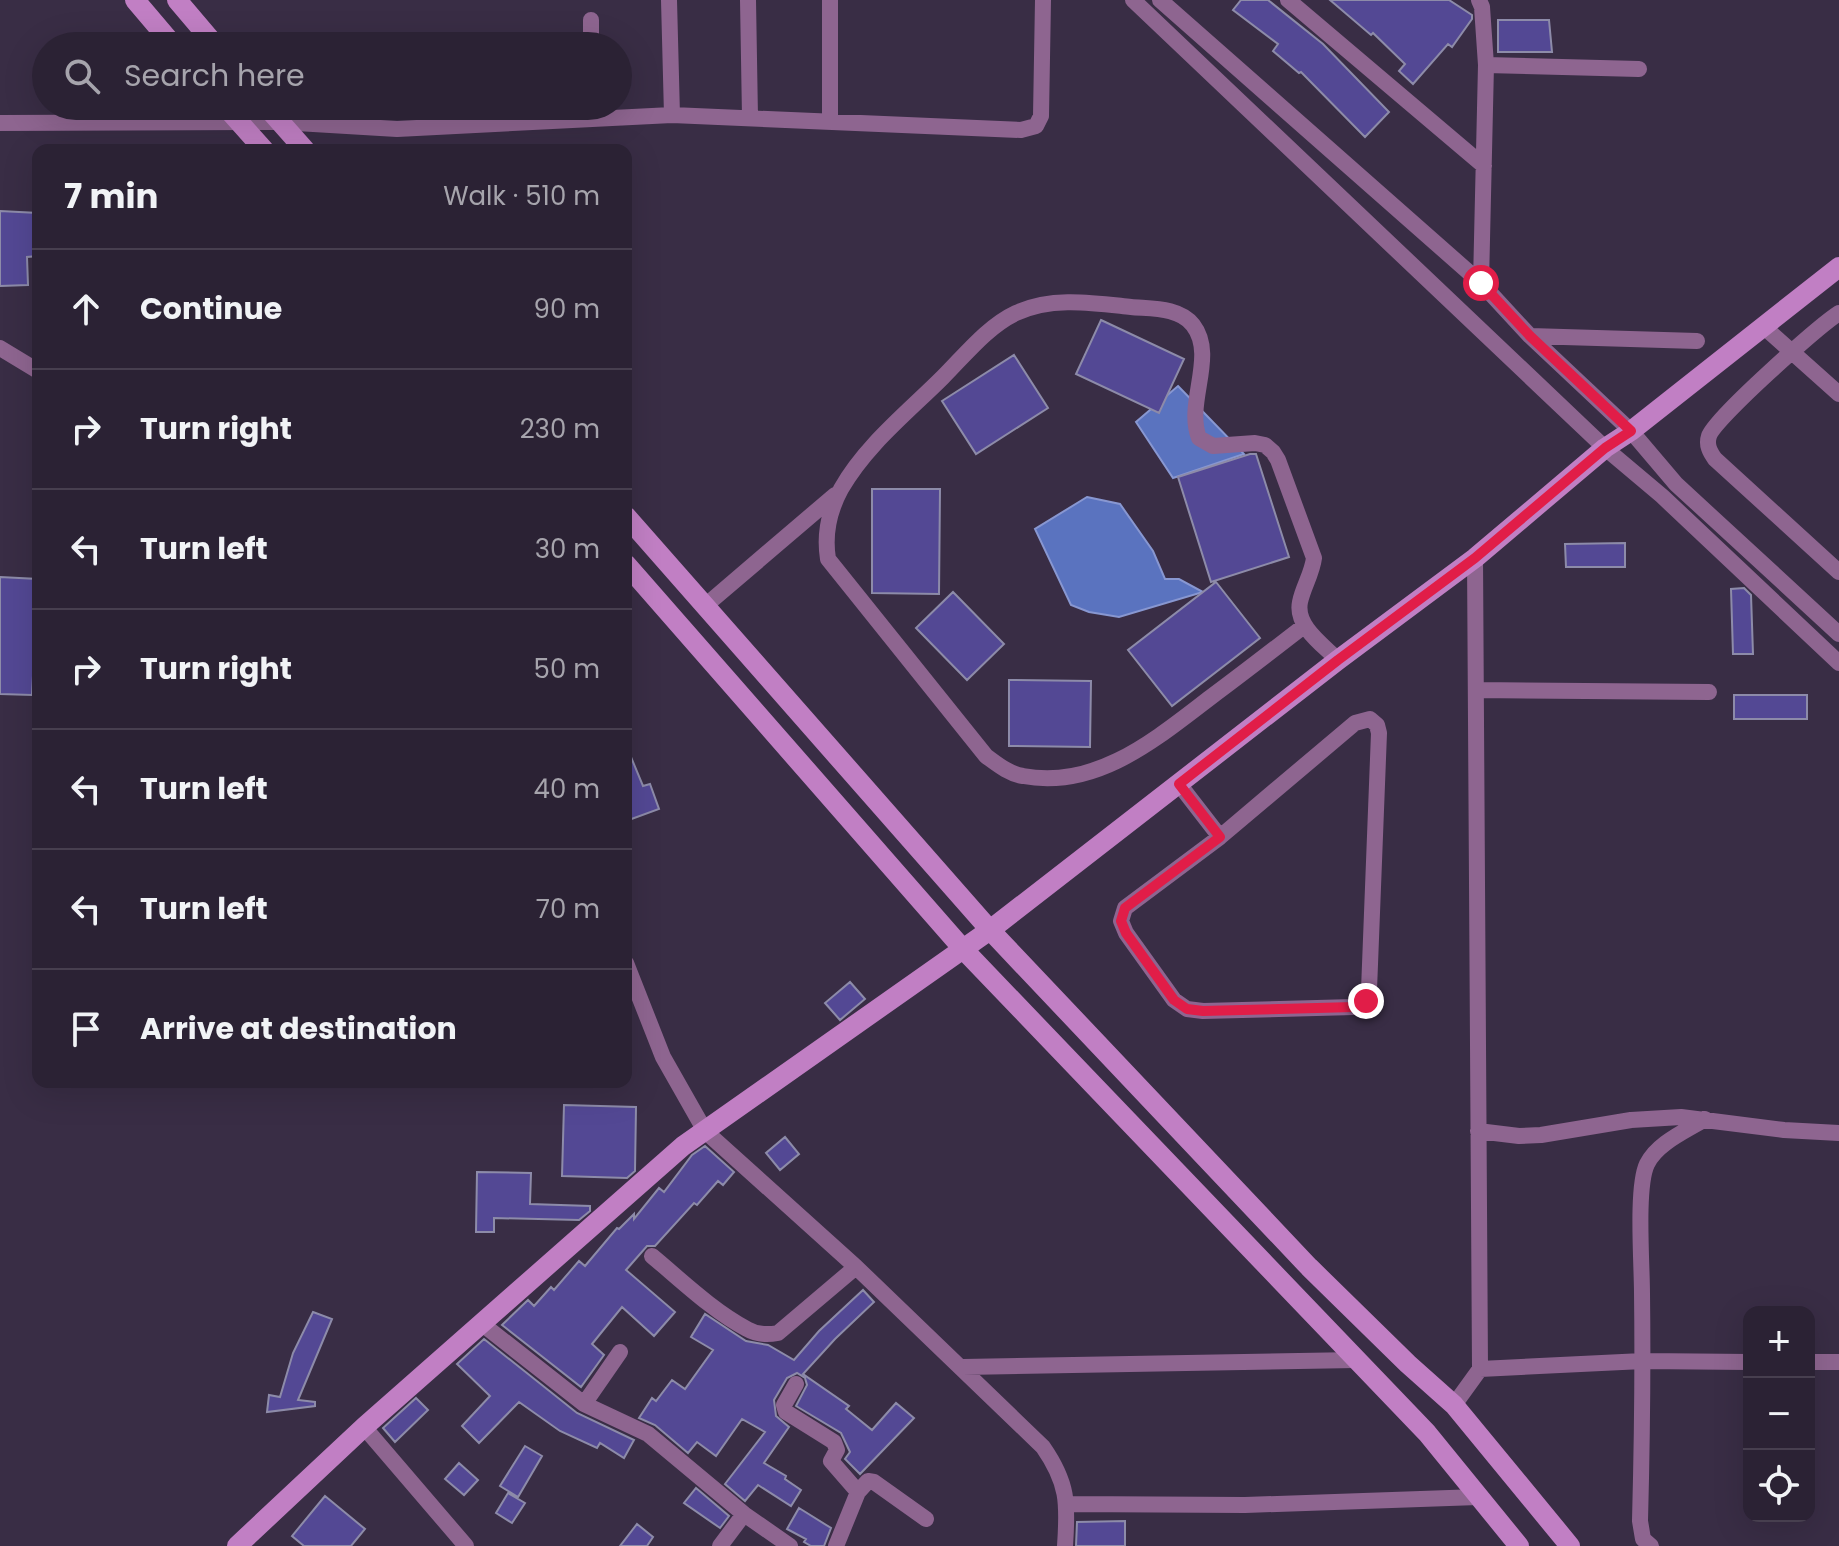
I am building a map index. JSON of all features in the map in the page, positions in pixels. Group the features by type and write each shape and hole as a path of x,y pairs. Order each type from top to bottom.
{"main road":[{"path":"135,0 162,32"},
{"path":"177,0 204,32"},
{"path":"237,120 258,144"},
{"path":"278,120 300,144"},
{"path":"237,1546 364,1427 683,1146 990,930 1338,660 1475,558 1605,448 1631,431 1839,267"},
{"path":"632,523 990,930 1309,1267 1454,1405 1570,1546"},
{"path":"632,571 963,949 1427,1433 1519,1546"}],"street":[{"path":"669,0 672,115"},
{"path":"748,0 750,117"},
{"path":"830,0 830,122"},
{"path":"632,114 1021,130 1036,126 1043,99 1043,0"},
{"path":"1133,0 1605,448 1662,496 1839,663"},
{"path":"1160,0 1481,283 1530,336 1631,431 1676,484 1839,634"},
{"path":"1288,0 1484,166"},
{"path":"1479,0 1486,65 1481,283"},
{"path":"591,20 591,32"},
{"path":"1486,65 1639,69"},
{"path":"0,123 240,124 253,120"},
{"path":"323,120 397,129 500,120"},
{"path":"1304,626 1149,744 1115,763 1062,777 1023,777 1005,770 986,756 828,559 825,538 840,491 859,461 985,336 1016,313 1047,304 1079,302 1172,311 1191,322 1200,337 1196,424 1199,438 1213,446 1265,445 1278,460 1314,558 1300,602 1300,614 1304,626 1338,660"},
{"path":"1839,313 1792,351 1709,435 1709,449 1715,459 1839,572"},
{"path":"1763,326 1839,394"},
{"path":"1530,336 1697,341"},
{"path":"0,348 32,367"},
{"path":"705,606 840,491"},
{"path":"1454,1405 1480,1369 1475,558"},
{"path":"1476,690 1709,692"},
{"path":"1370,719 1377,725 1369,990 1366,1001 1354,1007 1203,1011 1187,1009 1174,1000 1126,933 1121,921 1125,908 1220,837 1355,723 1370,719"},
{"path":"1179,784 1220,837"},
{"path":"632,978 663,1057 705,1131 963,1367 1043,1447 1060,1475 1068,1504 1065,1546"},
{"path":"1478,1131 1519,1136 1655,1118 1705,1119 1784,1130 1839,1133"},
{"path":"1651,1546 1643,1539 1640,1521 1643,1361 1641,1217 1644,1174 1647,1163 1663,1145 1705,1119"},
{"path":"652,1256 749,1331 767,1335 778,1333 856,1267"},
{"path":"481,1323 584,1404 648,1434 744,1514 790,1546"},
{"path":"584,1404 620,1352"},
{"path":"963,1367 1356,1360"},
{"path":"1480,1369 1643,1361 1743,1362"},
{"path":"1815,1362 1839,1362"},
{"path":"796,1384 784,1405 786,1412 834,1442 837,1450 831,1461 858,1492"},
{"path":"364,1427 466,1546"},
{"path":"836,1546 858,1492 868,1481 874,1482 926,1519"},
{"path":"1068,1504 1245,1505 1478,1497"},
{"path":"720,1546 744,1514"}],"water":[{"path":"1178,386 1244,454 1173,478 1136,422"},
{"path":"1087,497 1120,504 1153,551 1165,579 1179,579 1203,592 1119,617 1089,612 1071,605 1035,529"}],"building":[{"path":"1241,0 1268,0 1323,44 1389,112 1365,137 1301,72 1273,51 1278,44 1233,10"},
{"path":"1330,0 1449,0 1472,15 1472,19 1452,47 1448,44 1413,84 1399,71 1405,64 1373,33 1371,35"},
{"path":"1498,20 1549,20 1552,52 1498,52"},
{"path":"0,211 32,213 32,257 27,257 28,285 0,286"},
{"path":"1101,320 1184,359 1159,413 1076,374"},
{"path":"1014,355 1048,408 976,454 942,401"},
{"path":"1256,454 1289,557 1211,582 1178,477"},
{"path":"872,489 940,489 939,594 872,593"},
{"path":"1625,543 1625,567 1566,567 1565,544"},
{"path":"0,577 32,579 32,695 0,694"},
{"path":"1216,582 1260,638 1172,706 1128,650"},
{"path":"1744,588 1751,595 1753,654 1733,654 1731,589"},
{"path":"953,592 1004,644 967,680 916,628"},
{"path":"1009,680 1091,681 1090,747 1009,746"},
{"path":"1734,695 1807,695 1807,719 1734,719"},
{"path":"632,759 643,786 650,784 659,809 632,819"},
{"path":"850,982 865,999 840,1020 825,1003"},
{"path":"564,1105 636,1107 635,1171 627,1178 562,1176"},
{"path":"785,1137 799,1154 780,1170 766,1153"},
{"path":"705,1146 734,1172 723,1185 718,1181 655,1246 647,1246 626,1270 675,1312 654,1336 622,1307 592,1344 604,1355 581,1387 502,1325 528,1300 534,1306 551,1287 554,1290 579,1261 585,1266 617,1228 634,1214 634,1219 659,1188 664,1192 692,1155"},
{"path":"477,1172 531,1173 530,1204 590,1206 590,1211 579,1220 494,1218 494,1232 476,1232"},
{"path":"863,1290 874,1302 803,1374 849,1406 846,1409 872,1430 896,1403 914,1418 860,1474 845,1459 850,1452 841,1433 796,1406 807,1385 805,1378 797,1373 787,1378 774,1400 776,1416 789,1427 764,1463 786,1476 785,1479 801,1490 791,1506 758,1485 745,1501 725,1484 765,1432 742,1419 716,1456 697,1442 688,1453 655,1425 639,1418 652,1398 656,1401 672,1380 685,1389 713,1350 691,1337 705,1314 746,1341 768,1345 794,1360 819,1331"},
{"path":"313,1312 332,1319 298,1400 315,1402 315,1406 267,1412 269,1395 280,1397 293,1353"},
{"path":"484,1339 577,1413 634,1440 624,1458 600,1443 597,1448 560,1431 519,1402 479,1443 462,1426 490,1396 457,1364"},
{"path":"416,1398 428,1410 395,1442 383,1428"},
{"path":"525,1446 542,1456 518,1497 500,1486"},
{"path":"459,1463 478,1480 464,1495 445,1479"},
{"path":"696,1488 729,1516 720,1528 684,1503"},
{"path":"508,1493 525,1503 512,1523 496,1513"},
{"path":"325,1496 365,1529 351,1546 304,1546 292,1536"},
{"path":"799,1508 831,1528 824,1546 811,1546 804,1542 806,1539 787,1529"},
{"path":"1125,1521 1125,1546 1076,1546 1077,1522"},
{"path":"637,1524 653,1537 647,1546 620,1546"}],"route":[{"path":"1366,1001 1354,1007 1187,1009 1174,1000 1126,933 1121,921 1125,908 1220,837 1179,784 1475,558 1605,448 1631,431 1530,336 1481,283"}]}
